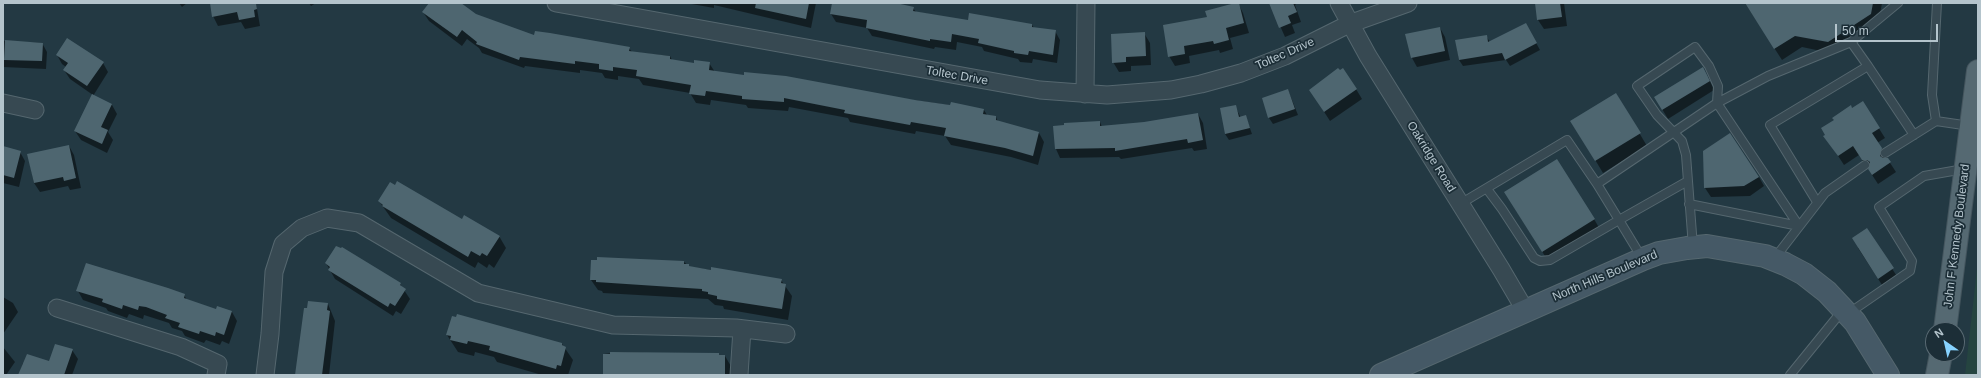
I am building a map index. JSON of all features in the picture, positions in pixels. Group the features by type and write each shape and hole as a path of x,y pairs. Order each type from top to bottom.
{"main road":[{"name":"John F Kennedy Boulevard","path":"1946,322 1978,71"},
{"path":"1937,375 1939,362"}],"street":[{"name":"Toltec Drive","path":"556,3 1032,89 1086,94 1145,94 1201,84 1241,73 1270,62 1349,24 1408,3"},
{"path":"1086,3 1086,94"},
{"name":"Oakridge Road","path":"1339,3 1349,24 1525,310"},
{"path":"3,103 35,110"},
{"path":"265,375 270,334 274,272 283,244 302,228 327,218 359,223 478,292 613,325 757,329 786,334"},
{"name":"North Hills Boulevard","path":"1381,375 1643,259 1659,253 1693,247 1721,248 1753,253 1804,274 1827,292 1846,311 1888,375"},
{"path":"57,308 181,347 218,364 216,375"},
{"path":"739,375 742,329"}],"lane":[{"path":"1597,184 1717,103 1768,76 1851,42 1898,3"},
{"path":"1936,3 1932,95 1936,121"},
{"path":"1851,42 1912,136"},
{"path":"1693,247 1686,182 1686,155 1682,141 1657,115 1637,86 1695,47 1710,66 1718,86 1717,103 1799,226"},
{"path":"1817,202 1770,125 1868,66"},
{"path":"1885,153 1936,121 1971,126"},
{"path":"1460,204 1567,140 1597,184 1643,259"},
{"path":"1773,260 1825,193 1866,165"},
{"path":"1790,375 1846,311 1910,271 1912,261 1879,207 1924,176 1966,169"},
{"path":"1486,189 1502,209 1534,258 1540,261 1550,260 1686,182"},
{"path":"1688,204 1799,226"}],"green space":[{"path":"1978,260 1978,375 1965,375"}],"building":[{"path":"210,3 256,3 257,9 254,10 255,17 239,20 237,12 212,17"},
{"path":"429,3 461,3 476,14 534,35 535,31 550,33 630,47 629,51 670,56 670,59 694,63 694,60 710,62 709,70 744,75 744,72 786,76 915,100 950,105 951,102 984,109 983,114 996,116 996,120 1039,132 1033,156 1005,148 944,136 946,128 911,122 910,125 844,113 845,110 784,98 784,102 742,99 742,96 706,91 705,96 689,94 691,85 636,76 637,70 613,67 613,71 599,69 599,64 575,61 575,64 520,57 519,60 476,44 477,42 462,30 457,37 422,12"},
{"path":"756,3 809,3 806,19 755,8"},
{"path":"832,3 896,3 914,7 913,11 968,20 969,13 1032,24 1032,27 1056,30 1053,55 1029,51 1028,55 1014,53 1014,51 978,43 979,39 952,34 951,42 930,39 930,41 866,28 867,20 830,14"},
{"path":"1239,3 1244,23 1226,28 1229,40 1214,44 1213,41 1184,46 1185,54 1168,57 1163,25 1207,17 1205,11"},
{"path":"1269,3 1293,3 1297,12 1288,16 1291,23 1279,28"},
{"path":"1535,3 1560,3 1562,17 1537,20"},
{"path":"1745,3 1873,3 1871,14 1828,42 1795,36 1774,49"},
{"path":"1526,23 1537,43 1505,60 1502,53 1459,60 1455,40 1487,35 1488,42"},
{"path":"1440,27 1445,51 1411,58 1405,34"},
{"path":"1145,32 1146,56 1126,57 1126,62 1112,63 1111,34"},
{"path":"67,38 104,62 87,86 63,70 68,63 56,55"},
{"path":"5,40 43,43 42,61 4,60"},
{"path":"1703,67 1710,81 1662,110 1654,97"},
{"path":"1338,68 1340,70 1343,68 1357,89 1324,112 1309,90"},
{"path":"1288,89 1295,109 1268,118 1262,98"},
{"path":"1616,93 1641,133 1595,161 1570,121"},
{"path":"92,94 112,104 101,127 108,130 102,144 74,131"},
{"path":"1863,101 1880,128 1872,133 1882,148 1880,156 1883,158 1888,158 1891,162 1872,175 1868,169 1870,162 1867,160 1862,160 1853,146 1838,156 1823,136 1825,135 1821,128 1834,120 1832,118 1851,105 1852,108"},
{"path":"1236,105 1239,117 1246,115 1250,128 1225,134 1220,108"},
{"path":"1198,113 1203,140 1188,143 1187,139 1115,151 1115,148 1055,149 1053,126 1064,125 1064,123 1100,121 1100,126 1144,122"},
{"path":"1730,133 1759,177 1744,186 1704,188 1703,151"},
{"path":"69,145 76,178 64,181 63,177 34,183 27,154"},
{"path":"3,146 21,151 14,178 3,175"},
{"path":"1557,159 1595,219 1542,252 1504,192"},
{"path":"397,181 462,219 464,215 500,236 487,256 482,253 480,256 471,251 468,257 382,206 383,205 378,201 390,182 395,185"},
{"path":"1867,228 1894,268 1878,279 1852,238"},
{"path":"336,246 342,247 401,283 400,285 406,289 395,306 390,303 388,307 328,270 330,267 325,263"},
{"path":"597,257 684,261 684,264 689,264 689,266 711,270 711,267 782,279 781,283 786,284 782,309 717,299 717,296 708,294 708,292 702,291 702,289 596,282 596,280 590,280 591,260 597,260"},
{"path":"86,263 185,294 184,298 216,309 217,306 232,311 224,335 216,332 215,336 200,331 199,334 178,327 180,323 165,318 167,315 146,307 139,306 138,310 123,305 122,309 102,302 103,299 76,291"},
{"path":"308,301 328,303 327,310 330,311 322,375 295,375 304,308 307,308"},
{"path":"457,314 562,343 562,345 566,347 561,366 557,365 556,369 489,350 490,346 468,341 467,344 450,340 451,336 446,335 452,316 456,317"},
{"path":"55,344 73,349 64,375 18,375 27,354 49,361"},
{"path":"610,352 719,353 719,355 725,355 725,375 603,375 603,354 610,354"}]}
